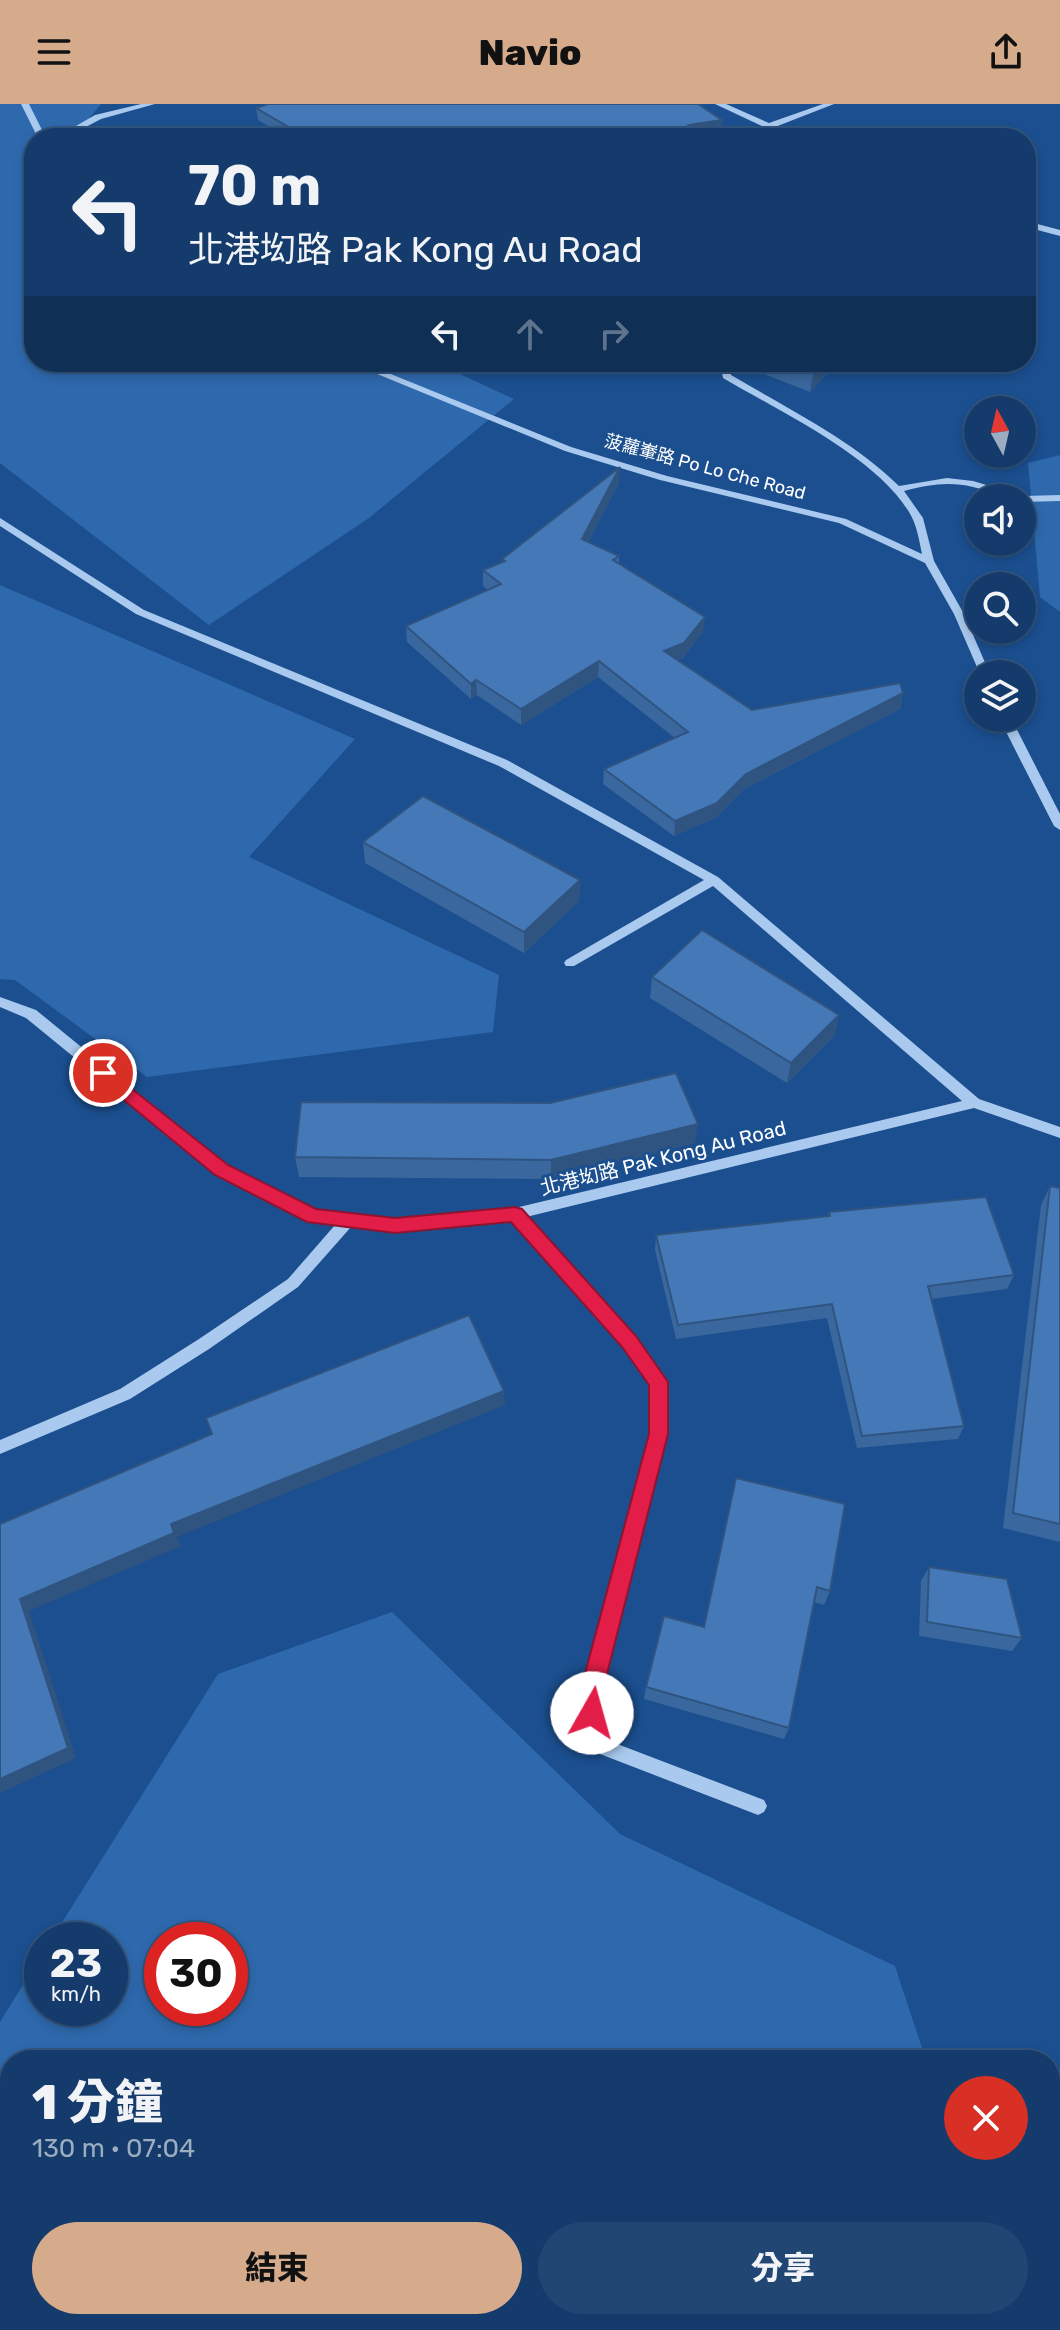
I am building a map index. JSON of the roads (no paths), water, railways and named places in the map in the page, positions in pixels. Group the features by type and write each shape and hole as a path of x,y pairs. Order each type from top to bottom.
{"street":[{"path":"25,104 37,128"},
{"path":"78,128 98,117 151,104"},
{"path":"719,104 772,128"},
{"path":"769,126 830,104"},
{"path":"1036,227 1060,233"},
{"name":"菠蘿輋路 Po Lo Che Road","path":"378,372 568,449 664,478 842,521 929,561"},
{"path":"726,372 726,376 849,452 899,489 916,515 929,561 959,614 979,660"},
{"path":"899,489 933,478 975,484"},
{"path":"1036,498 1060,498"},
{"path":"0,521 140,612 503,763 714,880 974,1103 1060,1133"},
{"path":"1012,732 1060,826"},
{"path":"570,963 714,880"},
{"name":"北港㘭路 Pak Kong Au Road","path":"0,1002 31,1014 222,1170 314,1217 395,1225 515,1214 974,1103"},
{"path":"515,1214 629,1342 659,1382 658,1434 597,1670 592,1713 606,1748 758,1806"},
{"path":"0,1447 125,1394 204,1344 293,1283 348,1220"}]}
